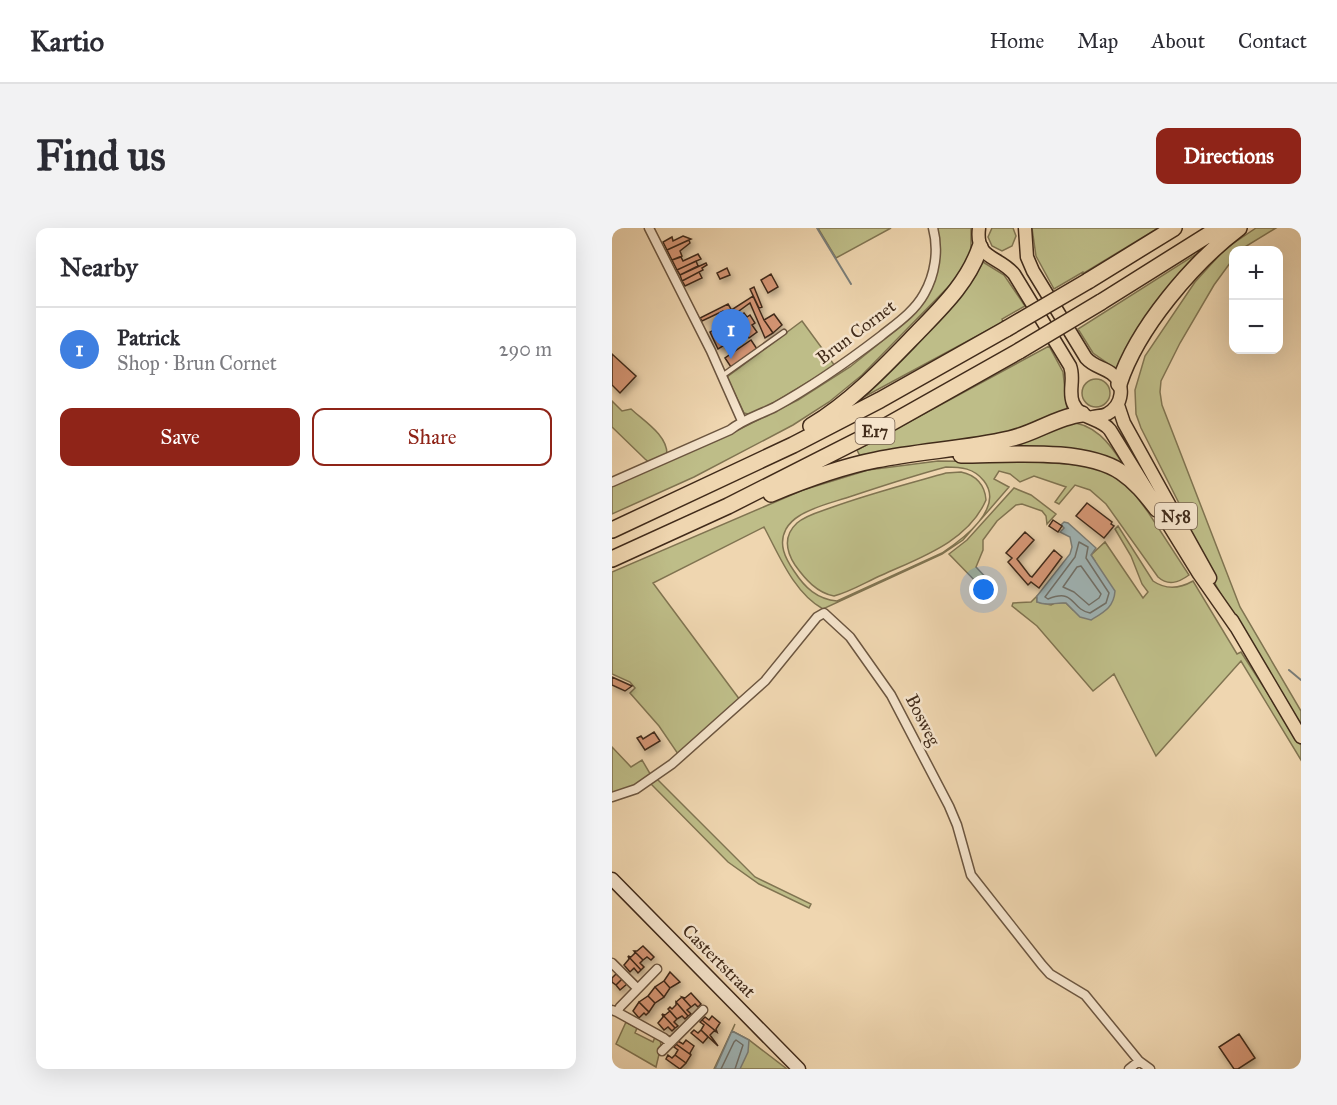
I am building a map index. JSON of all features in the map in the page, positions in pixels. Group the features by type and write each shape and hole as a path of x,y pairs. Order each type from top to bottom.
{"highway":[{"name":"E17","path":"612,530 793,445 880,400 1006,329 1174,228"},
{"name":"E17","path":"612,559 728,506 884,427 1019,351 1219,228"},
{"path":"1119,384 1133,350 1149,325 1200,262 1239,228"},
{"path":"793,445 802,431 834,410 869,381 953,294 969,273 980,247"},
{"path":"728,506 759,498 844,468 876,460 1017,437 1067,416 1088,416"},
{"path":"916,454 1053,455 1086,458 1105,464 1126,475 1157,509"}],"main road":[{"path":"979,228 980,247"},
{"path":"1025,228 1026,254 1033,271 1086,357 1091,363 1110,373 1119,384"},
{"name":"N58","path":"980,247 988,256 1011,270 1019,281 1070,366 1073,377 1072,400 1076,408 1105,423 1150,493 1157,509 1236,627"},
{"name":"N58","path":"1119,384 1121,393 1118,405 1124,423 1236,627 1301,737"},
{"path":"1088,416 1109,413 1118,405"},
{"name":"Castertstraat","path":"612,879 799,1069"}],"street":[{"path":"649,228 742,421"},
{"name":"Brun Cornet","path":"612,482 730,430 742,421 776,406 833,372 910,312 923,295 932,275 935,254 933,228"},
{"name":"Bosweg","path":"612,797 636,789 672,764 765,681 818,617 824,613 850,637 891,695 949,806 957,825 968,867 977,884 1042,965 1055,977 1085,995 1139,1061 1150,1069"},
{"path":"612,963 637,988"},
{"path":"657,969 615,1011 669,1042"},
{"path":"662,1051 703,1010"},
{"path":"1129,1069 1139,1061"}],"lane":[{"path":"722,376 784,332"}],"shaded area":[{"path":"818,228 891,228 836,258"},
{"path":"935,228 971,228 971,250 966,263 952,283 862,375 829,402 793,425 694,477 612,514 612,486 720,439 798,400 850,367 901,326 919,308 928,293"},
{"path":"992,228 1013,228 1016,236 1012,246 1002,251 992,246 988,237"},
{"path":"1032,228 1158,228 1054,289 1036,256"},
{"path":"1256,228 1276,228 1247,246 1229,246"},
{"path":"1209,246 1146,319 1134,335 1116,369 1093,353 1078,329"},
{"path":"1229,246 1229,264 1214,285 1180,343 1161,381 1162,405 1240,607 1301,711 1301,726 1213,580 1188,530 1192,529 1136,414 1135,390 1145,356 1195,282"},
{"path":"983,262 1004,275 1025,306 1002,319 1003,322 849,405 956,300 972,281"},
{"path":"802,321 835,366 752,415 744,413 727,377"},
{"path":"1049,346 1063,372 1067,409 1014,432 861,458 857,450"},
{"path":"1096,379 1106,383 1110,393 1106,403 1096,407 1086,403 1082,393 1086,383"},
{"path":"612,401 622,411 631,409 654,429 663,441 667,454 650,463 645,459 612,427"},
{"path":"1065,422 1084,426 1100,435 1124,466 989,447"},
{"path":"938,461 1035,462 1099,466 1128,485 1189,575 1173,582 1162,580 1106,504 1090,490 1075,485 1059,504 1055,502 1066,487 1034,476 1020,482 1010,474 999,471 994,479 1009,487 979,522 989,502 989,491 984,481 976,473 957,467 933,470 822,506 804,513 792,522 786,529 783,545 785,556 807,587 823,598 837,601 942,553 960,540 978,522 963,540 942,554 823,609 813,602 796,583 764,527 653,583 740,700 678,754 659,726 630,693 635,688 630,682 612,674 612,572 803,490 868,470"},
{"path":"961,472 979,481 986,500 978,515 955,538 926,555 834,596 812,585 792,560 787,544 788,538 797,523 804,518 888,489 946,473"},
{"path":"1014,488 1031,495 1056,514 1047,524 1046,516 1042,511 1022,504 1016,505 997,521 983,540 983,550 976,567 995,587 991,593 981,587 949,554 967,540"},
{"path":"1118,526 1153,581 1163,586 1173,587 1183,586 1193,581 1237,654 1241,652 1301,745 1301,760 1241,661 1156,756 1114,674 1093,691 1037,626 1012,606 1013,603 1031,602 1037,596 1037,602 1051,605 1057,602 1066,603 1073,610 1095,561 1091,555 1105,542 1143,598 1148,592 1115,529"},
{"path":"612,747 631,767 642,760 652,777 639,785 612,795"},
{"path":"657,779 755,877 811,904 809,908 759,884 728,862 650,783"},
{"path":"626,1022 637,1028 635,1033 653,1042 655,1037 660,1039 661,1046 656,1067 616,1044"},
{"path":"735,1024 732,1031 749,1040 787,1069 714,1069"}],"water":[{"path":"1064,522 1096,548 1091,555 1115,591 1110,605 1091,620 1080,617 1066,603 1037,602 1037,596 1070,554 1072,547 1070,537 1060,532 1064,528 1061,525"},
{"path":"732,1031 749,1040 748,1052 740,1069 715,1069"}],"building":[{"path":"683,236 691,239 667,250 663,242 672,237 673,241"},
{"path":"689,240 690,243 680,251 682,256 672,260 667,250"},
{"path":"698,254 701,259 677,270 672,260 681,257 683,261"},
{"path":"696,261 698,266 680,275 677,270"},
{"path":"706,263 703,270 682,281 680,275"},
{"path":"727,268 730,275 720,279 717,273"},
{"path":"699,272 702,278 685,286 682,281"},
{"path":"771,274 778,287 768,293 761,280"},
{"path":"754,287 762,307 759,308 750,289"},
{"path":"753,296 773,333 765,338 750,303 728,319 725,314"},
{"path":"728,304 731,309 724,313 723,311 702,321 700,318"},
{"path":"744,313 747,317 750,315 755,323 752,325 757,332 749,338 736,318"},
{"path":"774,314 782,325 773,333 764,320"},
{"path":"734,317 745,340 740,343 729,320"},
{"path":"720,327 728,343 718,349 710,332"},
{"path":"751,340 757,349 731,367 725,358"},
{"path":"612,354 636,376 620,393 612,385"},
{"path":"1087,503 1114,526 1104,538 1076,516"},
{"path":"1053,520 1062,526 1058,532 1049,526"},
{"path":"1025,532 1034,540 1017,559 1030,576 1032,577 1054,550 1062,557 1039,588 1031,582 1028,585 1008,562 1012,558 1006,553"},
{"path":"612,677 632,686 625,691 612,685"},
{"path":"654,732 660,741 645,750 637,738 641,736 643,739"},
{"path":"643,946 654,957 651,960 647,957 643,960 634,951"},
{"path":"634,951 643,960 640,963 644,967 641,970 628,956 631,957"},
{"path":"628,956 641,970 638,973 634,968 630,972 624,965 629,959"},
{"path":"670,972 680,982 670,988 664,981"},
{"path":"616,974 622,979 616,985 612,982 612,978"},
{"path":"622,979 627,984 620,990 616,985"},
{"path":"664,981 670,988 664,997 655,987"},
{"path":"655,987 664,997 655,1003 648,996"},
{"path":"691,993 701,1004 698,1007 695,1004 691,1007 682,997 685,998"},
{"path":"648,996 655,1003 649,1012 639,1002"},
{"path":"682,997 691,1007 687,1010 691,1014 688,1016 676,1002"},
{"path":"639,1002 649,1012 639,1018 633,1011"},
{"path":"676,1002 688,1016 685,1019 682,1016 677,1019 668,1009 670,1007 672,1009"},
{"path":"670,1011 677,1019 674,1022 678,1026 675,1028 662,1014 665,1015"},
{"path":"662,1014 675,1028 672,1031 668,1027 664,1030 658,1023 663,1017"},
{"path":"712,1016 720,1023 716,1029 717,1032 702,1020 705,1017 709,1020"},
{"path":"702,1020 717,1032 714,1031 710,1035 718,1046 701,1030 704,1025 700,1022"},
{"path":"694,1030 698,1033 701,1030 708,1037 703,1043 691,1033"},
{"path":"1239,1034 1255,1058 1238,1069 1234,1069 1219,1047"},
{"path":"686,1040 694,1046 691,1055 676,1044 678,1041 683,1044"},
{"path":"676,1044 691,1055 686,1063 675,1055 678,1050 674,1047"},
{"path":"668,1055 672,1058 675,1055 686,1063 680,1069 666,1059"}],"waterway":[{"path":"817,228 851,284"},
{"path":"1289,670 1301,680"}],"place":[{"name":"Patrick","path":"731,359"}]}
